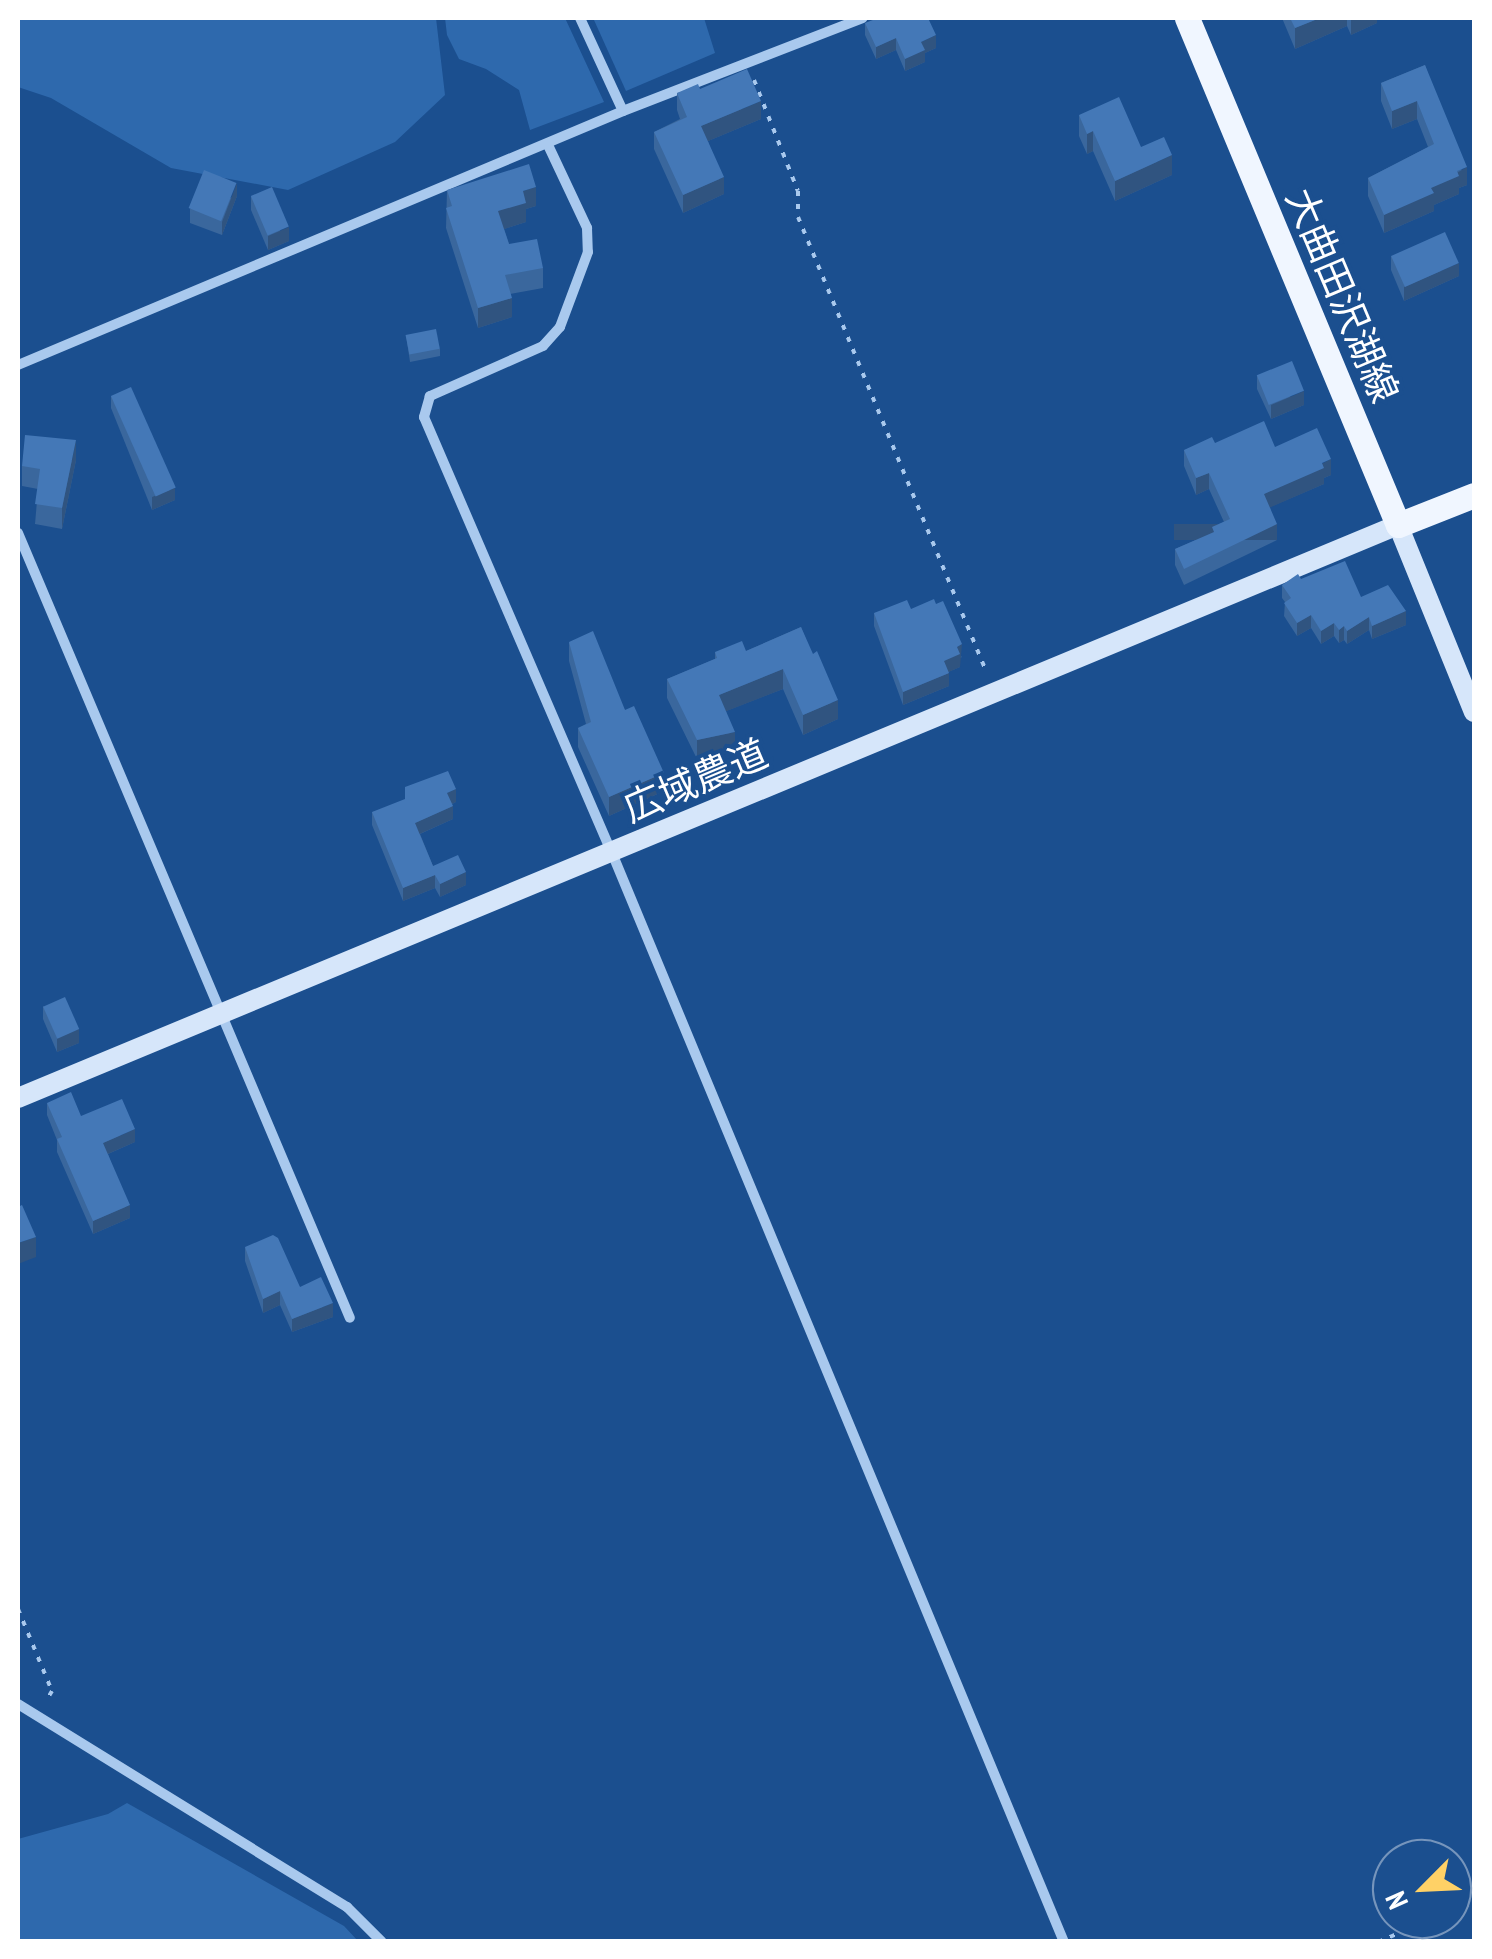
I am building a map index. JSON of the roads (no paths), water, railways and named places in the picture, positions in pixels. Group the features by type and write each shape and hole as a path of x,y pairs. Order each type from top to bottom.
{"main road":[{"name":"大曲田沢湖線","path":"1188,18 1398,525"},
{"path":"1398,525 1474,495"}],"street":[{"path":"580,18 623,111"},
{"path":"18,365 623,111 863,18"},
{"path":"548,145 587,228 588,252 560,327 543,346 430,396 424,417 612,853 1064,1942"},
{"path":"1398,525 1474,712"},
{"name":"広域農道","path":"18,1098 1398,525"},
{"path":"18,533 350,1318"},
{"path":"18,1704 346,1907 382,1942"}]}
